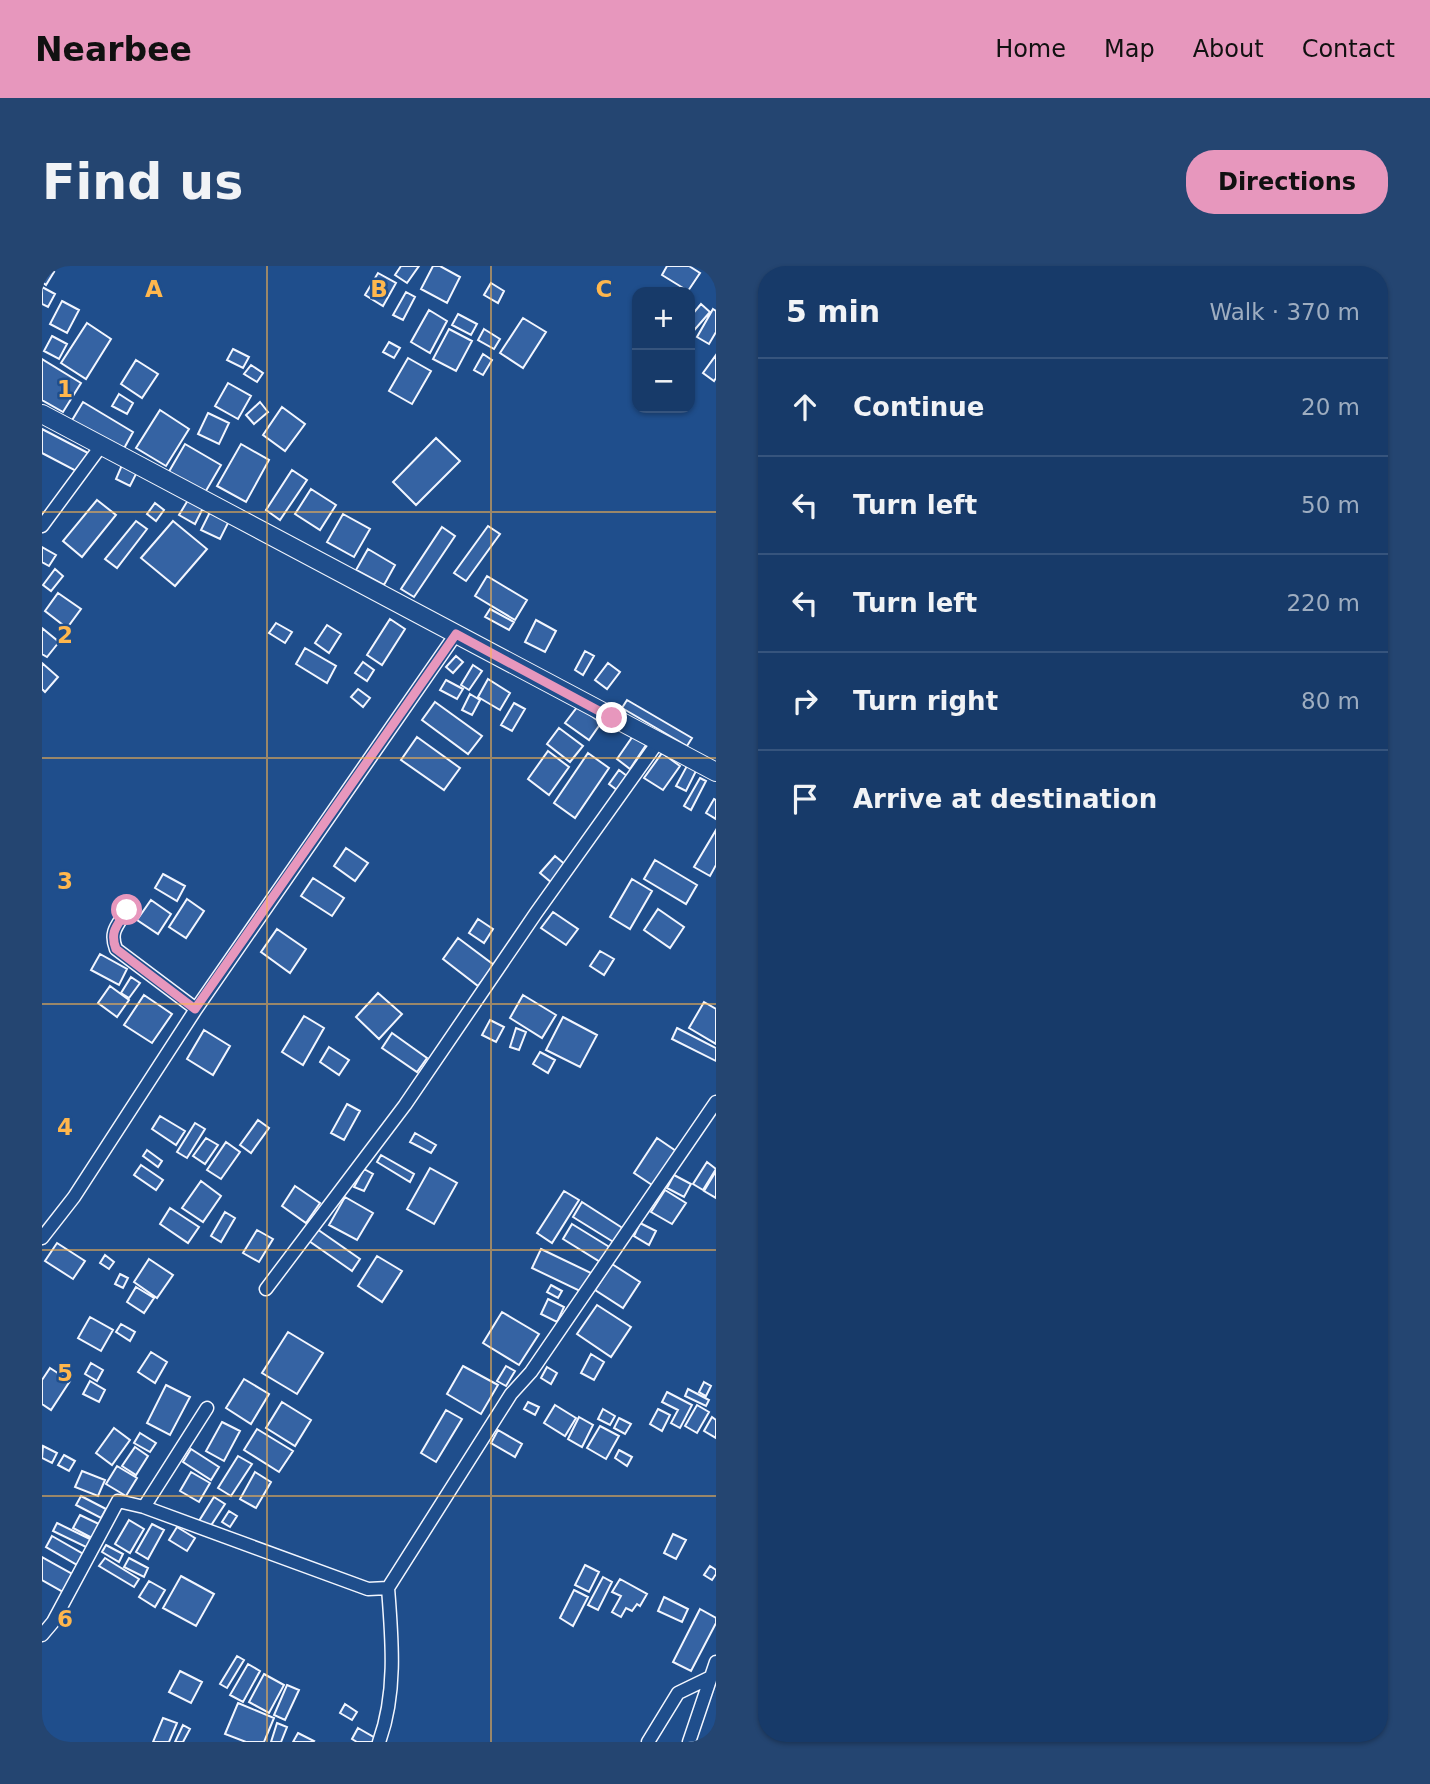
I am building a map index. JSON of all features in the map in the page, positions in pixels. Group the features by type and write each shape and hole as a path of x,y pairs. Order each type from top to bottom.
{"main road":[{"path":"42,414 716,772"}],"street":[{"path":"42,526 101,446"},
{"path":"42,1238 74,1197 195,1009 456,634"},
{"path":"266,1289 405,1105 536,913 658,742"},
{"path":"127,910 112,939 116,949 195,1009"},
{"path":"379,1742 392,1682 392,1632 387,1588 511,1394 531,1372 716,1102"},
{"path":"144,1507 207,1408"},
{"path":"42,1635 53,1622 118,1501 144,1507 368,1589 387,1588"},
{"path":"689,1742 716,1662"},
{"path":"649,1742 678,1693 711,1677"}],"building":[{"path":"42,266 54,272 46,285 42,282"},
{"path":"401,266 419,266 407,283 395,275"},
{"path":"433,266 440,266 460,277 447,303 421,289"},
{"path":"667,266 689,266 700,273 691,287 682,287 662,275"},
{"path":"378,273 396,283 383,306 365,295"},
{"path":"491,283 504,291 498,303 484,295"},
{"path":"42,287 55,294 48,307 42,304"},
{"path":"406,292 415,297 403,320 393,315"},
{"path":"62,301 79,310 67,333 50,324"},
{"path":"701,304 710,312 695,329 695,311"},
{"path":"713,309 716,311 716,332 709,344 697,337"},
{"path":"429,310 447,321 430,353 411,342"},
{"path":"458,314 477,324 471,335 452,325"},
{"path":"523,318 546,332 523,368 500,353"},
{"path":"87,323 111,339 86,379 61,363"},
{"path":"449,329 472,341 456,371 433,359"},
{"path":"484,329 500,339 494,349 478,340"},
{"path":"52,336 67,344 59,359 44,351"},
{"path":"389,342 400,348 394,358 383,352"},
{"path":"233,349 249,357 243,368 227,360"},
{"path":"483,354 492,360 483,375 474,370"},
{"path":"716,355 716,378 714,381 703,373"},
{"path":"408,358 431,371 412,404 389,391"},
{"path":"42,359 81,383 63,412 42,400"},
{"path":"136,360 158,374 142,398 121,384"},
{"path":"251,365 263,373 257,382 244,374"},
{"path":"228,383 251,396 238,419 215,406"},
{"path":"119,394 133,403 127,414 112,406"},
{"path":"83,402 133,432 122,452 71,422"},
{"path":"260,402 268,412 254,424 246,415"},
{"path":"282,407 305,424 285,451 263,435"},
{"path":"160,410 189,429 166,466 136,448"},
{"path":"208,413 229,423 219,444 198,434"},
{"path":"42,429 88,453 78,472 42,453"},
{"path":"436,438 460,461 416,505 393,482"},
{"path":"185,444 221,465 203,496 167,475"},
{"path":"241,444 269,460 246,502 217,486"},
{"path":"122,465 137,472 130,486 116,479"},
{"path":"292,470 307,480 280,520 266,510"},
{"path":"311,489 336,505 320,530 295,514"},
{"path":"97,500 116,515 82,557 63,541"},
{"path":"188,500 203,508 195,524 179,515"},
{"path":"155,503 164,510 156,521 147,514"},
{"path":"211,510 230,519 220,539 201,530"},
{"path":"343,514 370,529 354,557 327,542"},
{"path":"136,521 147,529 117,568 105,559"},
{"path":"173,521 207,549 175,586 141,558"},
{"path":"488,526 500,534 466,581 454,573"},
{"path":"442,527 455,536 414,597 401,589"},
{"path":"42,547 56,555 49,566 42,562"},
{"path":"368,549 395,565 384,585 356,570"},
{"path":"55,569 63,576 51,591 43,585"},
{"path":"487,576 527,600 515,620 475,596"},
{"path":"58,593 81,609 67,628 45,611"},
{"path":"490,609 514,622 509,630 485,617"},
{"path":"390,619 405,629 382,665 367,655"},
{"path":"536,620 556,631 545,652 525,642"},
{"path":"276,623 292,632 285,643 269,633"},
{"path":"327,625 341,634 329,653 315,643"},
{"path":"42,628 59,642 47,657 42,654"},
{"path":"305,648 336,666 327,683 296,664"},
{"path":"585,651 594,656 583,675 575,670"},
{"path":"456,656 463,662 453,673 446,667"},
{"path":"363,662 374,670 367,681 355,673"},
{"path":"42,663 58,677 45,692 42,689"},
{"path":"608,663 620,672 607,689 595,680"},
{"path":"473,665 482,671 469,690 461,685"},
{"path":"488,679 510,693 500,710 478,697"},
{"path":"446,680 463,689 457,699 440,690"},
{"path":"358,689 370,698 363,707 351,697"},
{"path":"470,694 480,700 472,715 462,710"},
{"path":"627,700 692,738 687,746 622,708"},
{"path":"435,702 482,736 468,754 422,720"},
{"path":"514,703 525,709 512,731 501,725"},
{"path":"578,706 601,723 589,740 565,723"},
{"path":"559,728 583,746 570,762 547,744"},
{"path":"633,736 646,745 630,769 617,759"},
{"path":"417,737 460,768 444,790 401,760"},
{"path":"548,751 569,767 549,795 528,779"},
{"path":"588,753 609,768 575,818 554,803"},
{"path":"662,753 680,766 663,790 644,778"},
{"path":"688,764 697,769 686,791 676,786"},
{"path":"619,770 631,779 621,793 609,784"},
{"path":"700,778 706,781 691,810 684,806"},
{"path":"714,799 716,800 716,819 706,813"},
{"path":"716,830 716,865 710,876 694,867"},
{"path":"346,848 368,863 355,881 334,866"},
{"path":"555,856 567,866 552,883 540,873"},
{"path":"655,860 697,885 686,904 644,879"},
{"path":"163,874 185,886 177,901 155,888"},
{"path":"313,878 344,898 332,916 301,896"},
{"path":"632,879 652,891 630,929 610,917"},
{"path":"187,899 204,911 186,938 169,927"},
{"path":"151,900 171,914 158,934 137,920"},
{"path":"658,909 684,927 670,948 644,930"},
{"path":"553,912 578,929 566,945 541,928"},
{"path":"478,919 493,929 484,943 469,933"},
{"path":"277,929 306,949 290,973 261,952"},
{"path":"458,938 494,965 478,986 443,959"},
{"path":"600,951 614,959 604,975 590,966"},
{"path":"100,954 127,969 119,985 91,970"},
{"path":"131,977 140,983 129,998 121,993"},
{"path":"110,986 129,1000 117,1017 98,1003"},
{"path":"378,993 402,1014 379,1039 356,1017"},
{"path":"144,995 172,1014 152,1043 124,1025"},
{"path":"523,995 556,1015 542,1038 510,1018"},
{"path":"704,1002 716,1009 716,1044 689,1028"},
{"path":"304,1016 324,1028 303,1065 282,1052"},
{"path":"563,1017 597,1035 580,1067 546,1050"},
{"path":"490,1020 504,1027 496,1042 482,1035"},
{"path":"516,1028 526,1032 519,1050 510,1047"},
{"path":"677,1028 716,1048 716,1061 672,1039"},
{"path":"204,1030 230,1046 213,1075 187,1059"},
{"path":"392,1033 427,1058 417,1072 382,1048"},
{"path":"329,1047 349,1060 339,1075 320,1062"},
{"path":"540,1052 555,1060 548,1073 533,1064"},
{"path":"347,1104 360,1111 344,1140 331,1133"},
{"path":"160,1116 185,1131 176,1145 152,1129"},
{"path":"258,1120 269,1128 251,1153 240,1145"},
{"path":"195,1123 205,1129 187,1158 177,1152"},
{"path":"415,1133 436,1145 431,1153 410,1142"},
{"path":"206,1138 218,1145 205,1164 193,1156"},
{"path":"657,1138 676,1151 652,1185 634,1173"},
{"path":"226,1142 240,1152 221,1179 207,1170"},
{"path":"147,1150 162,1161 158,1167 143,1156"},
{"path":"381,1155 414,1174 410,1182 377,1162"},
{"path":"707,1162 716,1169 703,1190 693,1184"},
{"path":"141,1165 163,1180 156,1190 134,1175"},
{"path":"430,1168 457,1183 434,1224 407,1209"},
{"path":"364,1169 373,1174 364,1191 354,1187"},
{"path":"716,1171 716,1198 704,1191"},
{"path":"674,1175 691,1184 684,1197 667,1188"},
{"path":"201,1181 221,1196 203,1222 182,1208"},
{"path":"295,1186 320,1203 306,1223 282,1206"},
{"path":"665,1190 686,1203 672,1224 651,1212"},
{"path":"564,1191 579,1200 552,1243 537,1233"},
{"path":"345,1197 373,1213 357,1240 329,1225"},
{"path":"582,1202 624,1229 615,1243 573,1217"},
{"path":"170,1208 199,1227 188,1243 160,1224"},
{"path":"225,1212 235,1218 221,1242 211,1236"},
{"path":"640,1223 656,1231 649,1245 634,1236"},
{"path":"572,1224 611,1248 602,1263 563,1239"},
{"path":"317,1229 360,1259 352,1271 309,1241"},
{"path":"257,1230 273,1239 259,1262 243,1253"},
{"path":"57,1243 85,1261 73,1279 45,1261"},
{"path":"541,1249 591,1273 582,1292 532,1268"},
{"path":"105,1255 114,1262 109,1269 100,1263"},
{"path":"377,1256 402,1271 382,1302 358,1286"},
{"path":"149,1259 173,1275 157,1298 134,1282"},
{"path":"612,1264 640,1282 623,1308 595,1290"},
{"path":"120,1274 128,1278 123,1288 115,1284"},
{"path":"551,1285 562,1291 558,1298 547,1292"},
{"path":"136,1287 154,1298 144,1313 127,1302"},
{"path":"548,1299 564,1307 557,1322 541,1314"},
{"path":"597,1305 631,1327 611,1357 577,1334"},
{"path":"502,1312 539,1334 519,1365 483,1343"},
{"path":"90,1317 113,1330 101,1351 78,1338"},
{"path":"121,1324 135,1332 130,1341 116,1332"},
{"path":"288,1332 323,1353 297,1394 262,1373"},
{"path":"151,1352 167,1362 155,1383 138,1372"},
{"path":"591,1354 604,1362 594,1380 581,1373"},
{"path":"91,1363 103,1370 97,1381 85,1374"},
{"path":"463,1366 498,1385 481,1414 447,1394"},
{"path":"506,1366 515,1371 506,1386 497,1381"},
{"path":"547,1367 557,1373 551,1384 541,1378"},
{"path":"50,1368 70,1381 51,1410 42,1404 42,1380"},
{"path":"244,1379 269,1394 251,1424 226,1408"},
{"path":"90,1381 105,1390 99,1402 83,1394"},
{"path":"704,1382 711,1386 706,1396 699,1392"},
{"path":"166,1385 190,1397 170,1435 147,1423"},
{"path":"688,1389 709,1400 706,1406 685,1396"},
{"path":"667,1392 692,1405 680,1428 671,1423 678,1410 662,1402"},
{"path":"282,1402 311,1420 295,1446 266,1428"},
{"path":"528,1402 539,1407 535,1415 524,1409"},
{"path":"555,1405 576,1418 565,1436 544,1423"},
{"path":"697,1405 709,1412 697,1433 685,1426"},
{"path":"603,1409 615,1416 610,1425 598,1419"},
{"path":"658,1409 670,1415 662,1431 650,1424"},
{"path":"446,1410 462,1419 436,1462 421,1453"},
{"path":"579,1417 593,1425 582,1447 568,1439"},
{"path":"712,1417 716,1420 716,1438 704,1431"},
{"path":"619,1418 631,1424 625,1434 614,1428"},
{"path":"222,1422 240,1431 224,1461 206,1451"},
{"path":"600,1426 619,1436 606,1459 587,1448"},
{"path":"114,1428 130,1440 112,1465 96,1453"},
{"path":"257,1429 293,1451 279,1472 244,1450"},
{"path":"498,1430 522,1444 515,1457 491,1443"},
{"path":"140,1433 156,1443 150,1452 134,1443"},
{"path":"43,1446 57,1453 52,1463 42,1458"},
{"path":"135,1447 148,1456 136,1475 122,1466"},
{"path":"191,1449 219,1467 211,1480 183,1462"},
{"path":"619,1450 632,1457 627,1466 615,1458"},
{"path":"64,1455 75,1461 69,1471 58,1465"},
{"path":"238,1456 252,1464 231,1496 218,1488"},
{"path":"117,1466 137,1478 126,1496 106,1484"},
{"path":"82,1471 105,1480 98,1496 75,1487"},
{"path":"191,1472 210,1483 199,1502 180,1491"},
{"path":"255,1472 271,1482 256,1508 240,1499"},
{"path":"81,1496 106,1509 101,1518 76,1505"},
{"path":"214,1497 225,1504 210,1527 199,1521"},
{"path":"229,1511 237,1516 230,1527 222,1522"},
{"path":"80,1515 101,1525 94,1539 73,1528"},
{"path":"129,1520 144,1529 130,1553 115,1544"},
{"path":"57,1523 92,1540 88,1548 53,1531"},
{"path":"152,1524 164,1530 148,1559 136,1552"},
{"path":"177,1527 195,1538 187,1551 169,1540"},
{"path":"673,1534 686,1540 676,1559 664,1553"},
{"path":"52,1536 85,1555 79,1566 46,1547"},
{"path":"106,1545 123,1554 119,1562 102,1552"},
{"path":"42,1557 74,1575 65,1593 42,1580"},
{"path":"105,1558 139,1579 134,1587 99,1566"},
{"path":"129,1558 148,1568 144,1577 124,1567"},
{"path":"585,1565 599,1572 589,1592 575,1585"},
{"path":"710,1566 716,1570 712,1580 704,1575"},
{"path":"181,1576 214,1594 196,1626 163,1608"},
{"path":"603,1577 612,1582 598,1610 588,1605"},
{"path":"620,1579 647,1594 640,1606 637,1604 632,1611 626,1608 621,1617 612,1612 621,1596 612,1592"},
{"path":"149,1581 165,1590 155,1607 139,1597"},
{"path":"574,1590 588,1597 573,1626 560,1618"},
{"path":"664,1597 688,1609 682,1622 658,1611"},
{"path":"700,1609 716,1618 716,1623 691,1671 673,1662"},
{"path":"237,1656 244,1660 227,1688 220,1684"},
{"path":"248,1664 260,1671 243,1702 230,1695"},
{"path":"180,1671 202,1682 191,1703 169,1692"},
{"path":"264,1674 284,1685 269,1713 249,1702"},
{"path":"287,1685 299,1690 285,1720 274,1715"},
{"path":"238,1703 274,1718 264,1742 246,1742 225,1734"},
{"path":"345,1704 357,1712 352,1720 340,1713"},
{"path":"163,1718 177,1723 169,1742 153,1742"},
{"path":"277,1723 287,1727 281,1742 271,1742"},
{"path":"183,1725 190,1729 183,1742 175,1742"},
{"path":"358,1728 377,1739 376,1742 357,1742 352,1739"},
{"path":"298,1733 314,1741 293,1742"}],"route":[{"path":"127,910 112,939 116,949 195,1009 456,634 612,718"}]}
